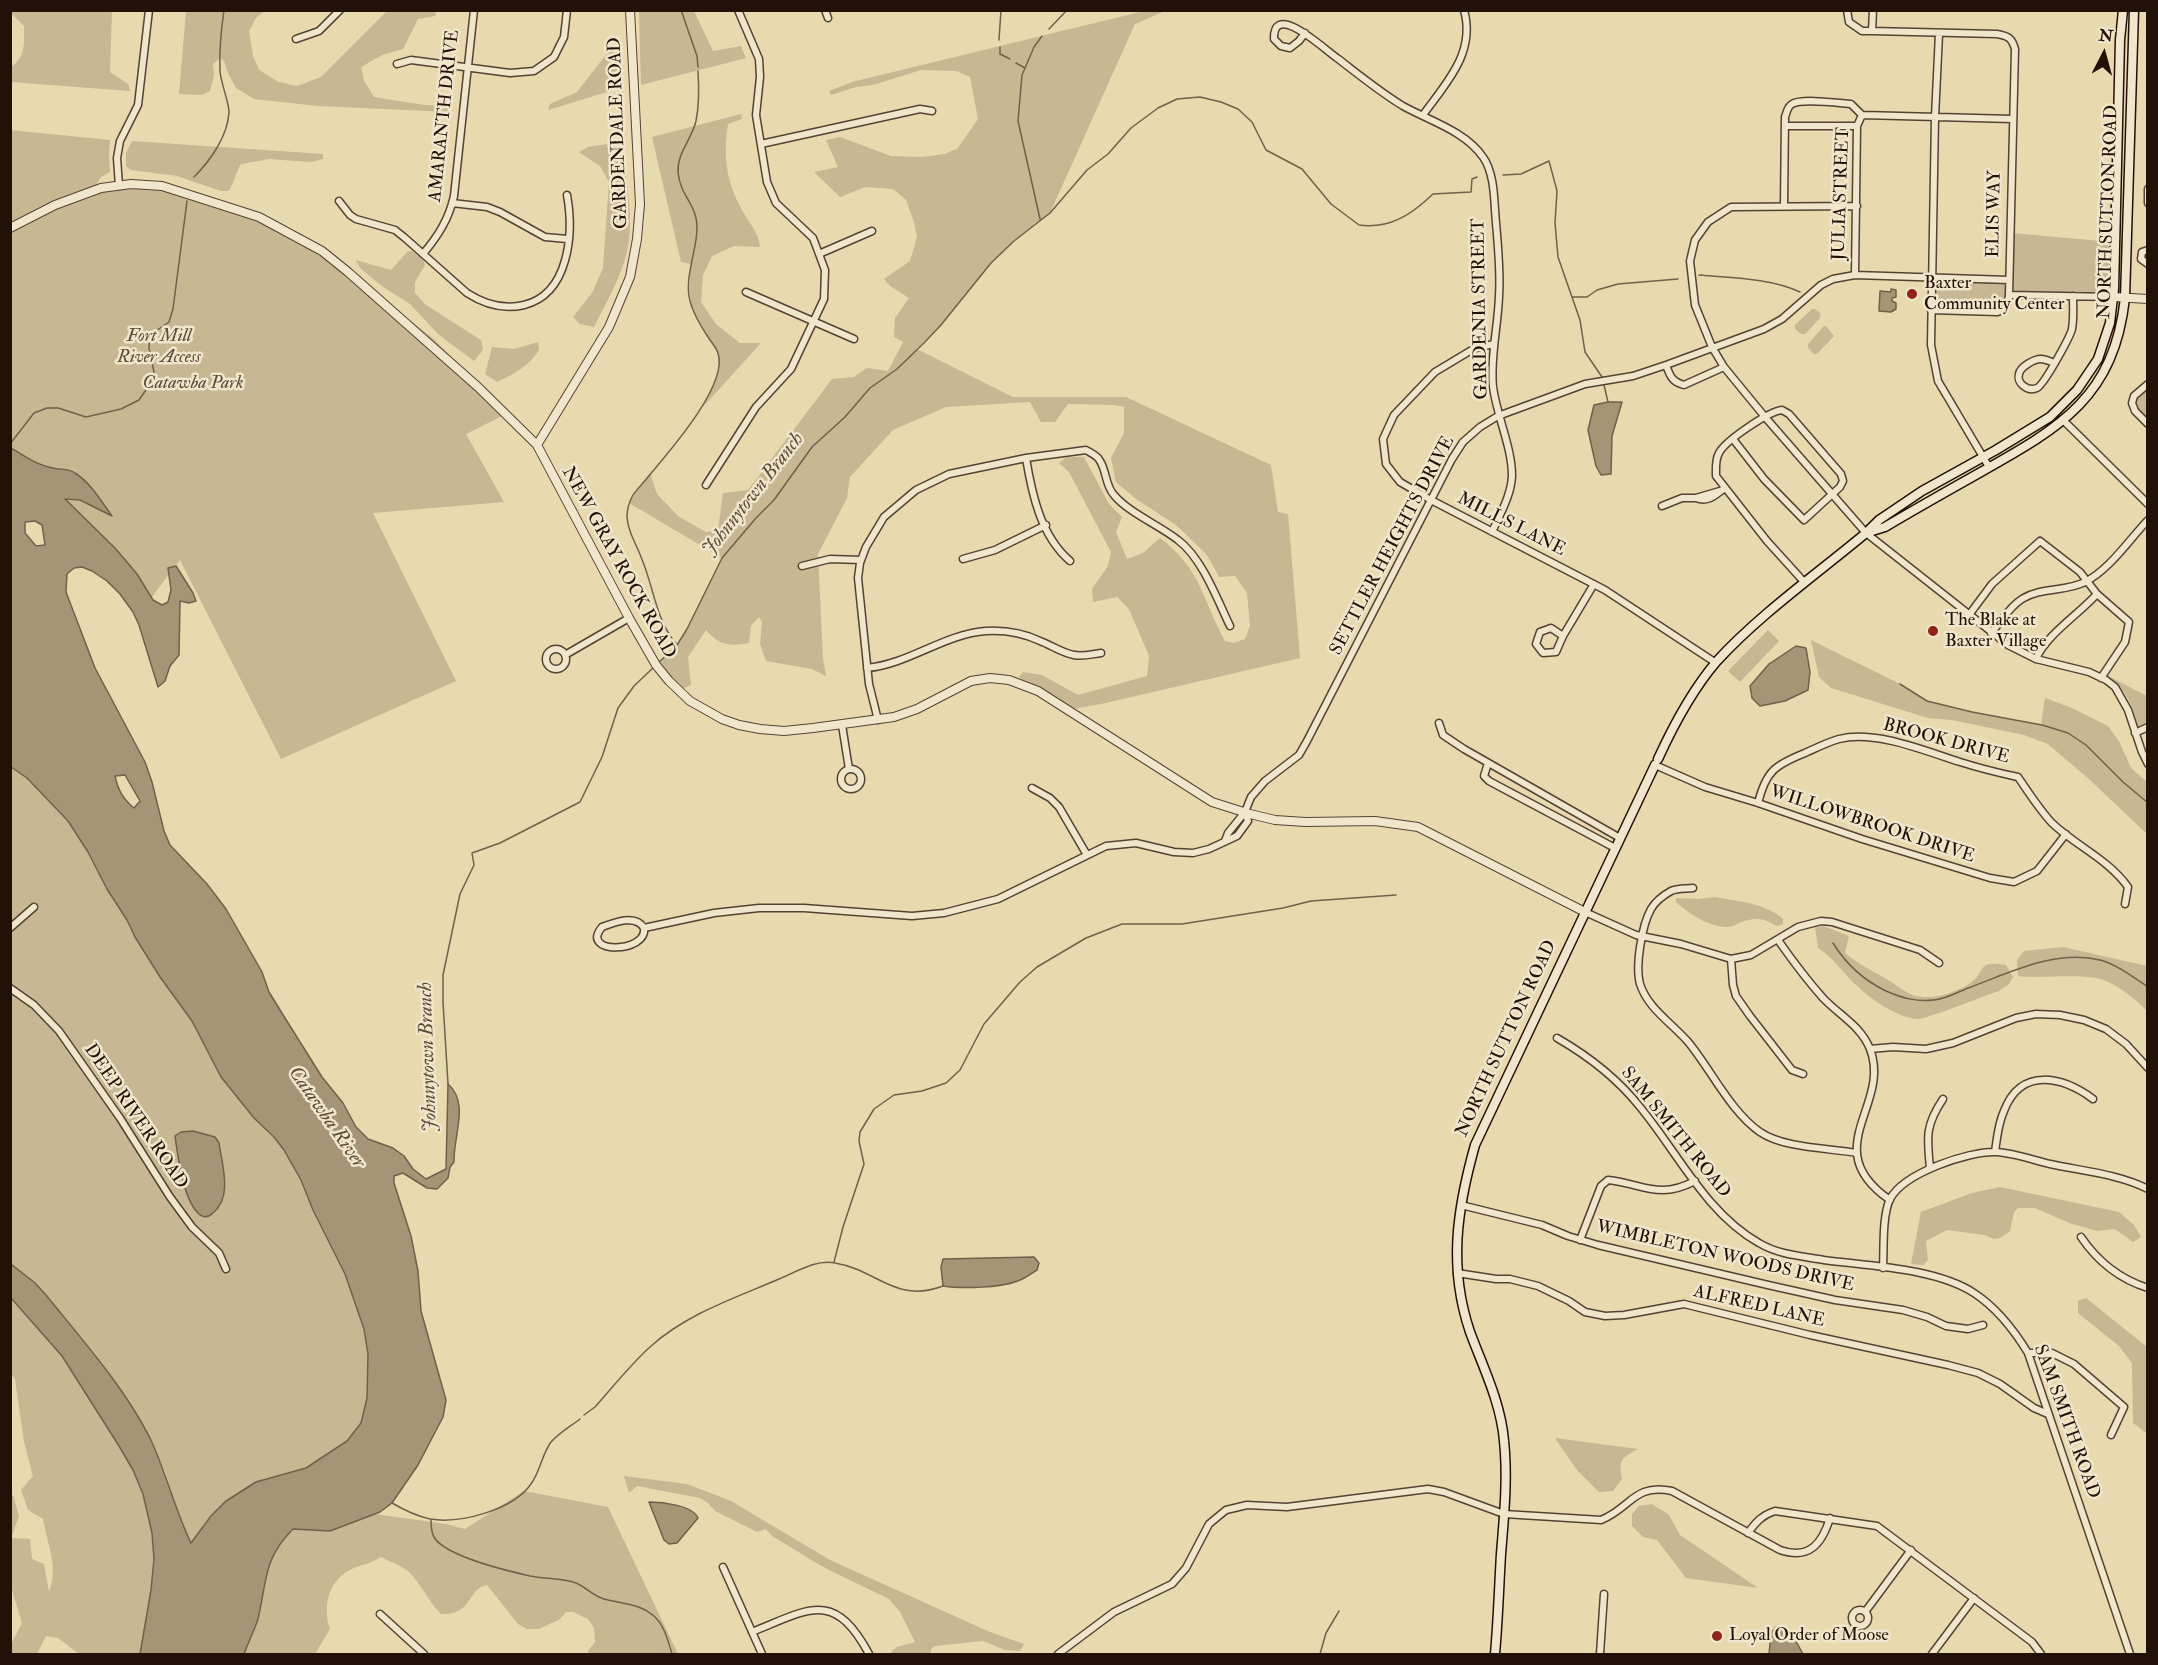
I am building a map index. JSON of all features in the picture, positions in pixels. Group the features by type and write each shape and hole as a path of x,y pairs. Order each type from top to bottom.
{"main road":[{"name":"NORTH SUTTON ROAD","path":"1495,1654 1506,1478 1504,1440 1501,1422 1459,1292 1457,1273 1456,1237 1463,1189 1475,1145 1656,762 1684,707 1716,663 1879,520 2050,417 2078,390 2089,375 2102,350 2110,323 2114,297 2120,40 2123,10"},
{"name":"NORTH SUTTON ROAD","path":"1866,533 1886,527 2064,421 2091,392 2108,364 2121,330 2125,298 2134,10"}],"street":[{"path":"119,186 118,149 138,105 149,10"},
{"path":"296,39 319,30 340,10"},
{"name":"AMARANTH DRIVE","path":"423,254 443,226 453,203 474,10"},
{"path":"397,64 411,60 510,73 534,71 554,57 564,37 567,10"},
{"name":"GARDENDALE ROAD","path":"537,445 609,327 630,277 640,204 630,10"},
{"path":"706,485 756,407 791,369 825,299 825,270 813,238 777,203 767,182 756,115 760,77 759,59 738,10"},
{"path":"825,10 828,18"},
{"path":"1423,115 1461,60 1467,34 1464,10"},
{"path":"1847,10 1849,22 1862,31 1939,34 1935,117 1931,345 1938,381 1989,467"},
{"path":"1872,32 1873,10"},
{"name":"GARDENIA STREET","path":"1305,33 1290,48 1281,46 1274,39 1274,31 1279,24 1287,21 1296,25 1403,105 1474,147 1484,158 1489,170 1495,205 1499,296 1493,386 1498,416 1508,448 1512,476 1508,498 1492,532"},
{"name":"ELIS WAY","path":"1939,34 1997,34 2007,36 2013,41 2009,295"},
{"name":"JULIA STREET","path":"1785,206 1785,126 1788,108 1794,103 1851,104 1862,115 1857,126 1855,276"},
{"path":"761,144 920,109 932,111"},
{"path":"1862,115 2012,119"},
{"path":"1785,126 1857,126"},
{"name":"NEW GRAY ROCK ROAD","path":"10,228 55,205 101,188 131,184 162,186 259,217 322,251 478,387 537,445 628,618 660,669 690,701 722,719 739,725 784,731 842,725 894,717 917,709 971,681 990,678 1010,680 1038,691 1212,801 1275,820 1375,821 1418,827 1585,912"},
{"path":"2148,189 2148,203"},
{"path":"339,201 356,219 395,230 476,299 501,307 514,307 540,298 556,283 564,262 567,239 570,211 567,195"},
{"path":"453,203 487,207 545,237 567,239"},
{"path":"1857,206 1731,207 1708,222 1695,240 1690,261 1695,305 1712,347 1724,367 1765,417 1866,533 1991,633 2020,652 2036,659 2089,672 2115,687 2128,710 2148,764"},
{"path":"819,254 872,231"},
{"path":"2148,250 2142,252 2141,259 2148,264"},
{"path":"1712,347 1764,329 1782,319 1821,285 1833,279 1855,276 2009,279"},
{"path":"746,292 854,339"},
{"path":"1931,310 2000,311 2006,306 2009,295 2148,299"},
{"path":"2054,363 2044,358 2037,359 2021,369 2018,375 2019,380 2023,386 2030,389 2037,388 2042,383 2054,363 2072,330 2073,296"},
{"name":"MILLS LANE","path":"1494,344 1475,348 1434,372 1394,415 1383,439 1386,464 1400,482 1594,584 1716,663"},
{"name":"SETTLER HEIGHTS DRIVE","path":"1087,855 1117,843 1136,843 1174,852 1193,853 1209,849 1225,841 1228,833 1245,812 1251,797 1265,781 1299,755 1463,442 1480,427 1498,416 1585,384 1633,376 1712,347"},
{"path":"1666,365 1670,378 1677,383 1684,384 1724,367"},
{"path":"2148,384 2134,396 2132,403 2134,411 2148,424"},
{"path":"1733,439 1764,479 1801,519 1808,517 1841,485 1843,479 1841,474 1789,414 1778,410 1733,439 1719,452 1715,464 1716,476 1723,489 1805,583"},
{"path":"2064,421 2148,504"},
{"path":"878,720 869,684 858,592 861,560 884,517 916,490 949,474 1026,458 1086,450 1100,460 1107,485 1113,495 1179,541 1188,550 1197,562 1230,626"},
{"path":"1026,458 1032,494 1058,549 1071,561"},
{"path":"1662,506 1682,498 1707,497 1723,489"},
{"path":"1991,633 2022,599 2037,592 2061,590 2086,581 2105,567 2148,520"},
{"path":"963,560 995,550 1046,525"},
{"path":"1969,615 1992,584 2040,541 2080,572 2097,594 2129,622 2125,642 2101,678"},
{"path":"802,566 830,559 861,560"},
{"path":"1563,636 1551,628 1540,632 1536,644 1543,653 1556,652 1594,584"},
{"path":"2036,659 2043,645 2097,594"},
{"path":"566,655 628,618"},
{"path":"867,668 884,667 958,637 984,631 1001,630 1025,635 1073,655 1101,653"},
{"path":"1439,723 1443,735 1620,838"},
{"path":"842,725 849,769"},
{"path":"2135,733 2148,727"},
{"name":"BROOK DRIVE","path":"1758,803 1763,784 1771,771 1785,760 1839,739 1868,737 1901,744 1978,768 2018,777 2053,824 2117,872 2128,887 2125,904"},
{"name":"WILLOWBROOK DRIVE","path":"1656,762 1705,787 1990,878 2014,882 2037,871 2066,834"},
{"path":"1488,763 1484,776 1489,781 1615,848"},
{"path":"644,928 714,912 804,908 912,916 944,913 998,899 1087,855 1059,807 1050,798 1032,788"},
{"path":"1694,888 1673,890 1652,907 1642,937 1637,969 1646,998 1690,1045 1739,1112 1752,1126 1773,1138 1787,1142 1857,1153"},
{"path":"10,928 34,907"},
{"path":"1585,912 1642,937 1682,944 1731,959 1751,955 1798,927 1821,921 1832,922 1920,950 1939,963"},
{"path":"634,920 640,922 644,928 644,937 639,942 610,948 602,946 598,940 599,930 606,925 634,920"},
{"path":"1778,940 1825,1000 1853,1023 1870,1049 1873,1077 1857,1132 1857,1153 1867,1179 1890,1200"},
{"path":"1731,959 1736,996 1792,1070 1803,1074"},
{"name":"DEEP RIVER ROAD","path":"10,988 34,1005 59,1031 120,1118 170,1197 192,1227 219,1253 226,1269"},
{"path":"1870,1049 1893,1047 1926,1049 1953,1043 2016,1018 2037,1014 2060,1015 2084,1020 2106,1029 2126,1044 2148,1068"},
{"name":"SAM SMITH ROAD","path":"1557,1038 1597,1063 1616,1079 1641,1108 1724,1218 1761,1245 1796,1256 1921,1273 1947,1280 1975,1293 1998,1312 2028,1353 2130,1654"},
{"path":"1995,1152 2004,1110 2009,1099 2018,1089 2040,1080 2054,1079 2069,1083 2094,1099"},
{"path":"1930,1168 1929,1126 1932,1115 1943,1099"},
{"path":"1883,1268 1886,1218 1890,1200 1911,1178 1930,1168 1995,1152 2122,1179 2148,1190"},
{"path":"1580,1240 1601,1186 1608,1180 1667,1191 1680,1189 1695,1181"},
{"name":"WIMBLETON WOODS DRIVE","path":"1461,1205 1542,1225 1580,1240 1768,1286 1835,1300 1903,1310 1927,1317 1946,1326 1968,1329 1983,1325"},
{"path":"2081,1237 2090,1250 2110,1270 2148,1288"},
{"name":"ALFRED LANE","path":"1457,1273 1510,1279 1538,1286 1569,1301 1584,1312 1605,1316 1624,1315 1684,1304 1810,1335 1948,1365 1978,1373 2001,1384 2034,1408 2048,1414"},
{"path":"2028,1353 2052,1353 2074,1364 2124,1407 2111,1435"},
{"path":"1058,1654 1114,1612 1172,1584 1186,1568 1209,1524 1218,1515 1233,1507 1247,1504 1298,1506 1428,1489 1444,1492 1504,1514 1601,1520 1612,1515 1637,1495 1648,1490 1659,1489 1672,1491 1789,1553 1801,1553 1820,1542 1825,1535 1830,1518"},
{"path":"1748,1533 1756,1521 1765,1514 1775,1511 1877,1526 2032,1642 2041,1654"},
{"path":"1865,1612 1911,1550"},
{"path":"723,1567 762,1654"},
{"path":"1600,1654 1604,1594"},
{"path":"1932,1654 1974,1598"},
{"path":"752,1632 801,1612 825,1610 840,1616 851,1625 869,1654"},
{"path":"380,1614 424,1654"}],"green space":[{"path":"11,10 112,11 110,72 128,84 130,91 11,82 11,67 22,54 24,26 11,13"},
{"path":"186,11 264,11 256,18 249,31 253,56 259,70 279,82 297,86 321,77 387,11 436,11 435,16 418,19 403,49 382,55 361,67 364,81 374,97 424,105 447,106 451,112 318,106 254,99 236,88 224,61 220,58 213,64 214,76 210,91 202,95 179,94"},
{"path":"639,11 694,11 713,51 741,46 746,58 641,85"},
{"path":"1144,11 1165,11 1135,24 1050,213 1014,241 991,263 941,325 917,349 1013,397 1126,397 1271,465 1278,512 1288,514 1300,658 1074,709 1043,690 1022,682 1019,677 1023,672 1042,675 1078,695 1147,676 1149,656 1129,609 1117,597 1093,602 1092,589 1108,566 1111,552 1069,472 1059,463 1067,457 1084,457 1109,504 1122,517 1116,532 1127,559 1143,553 1160,538 1185,562 1193,574 1225,641 1233,643 1245,639 1250,626 1247,593 1235,576 1219,577 1207,555 1176,525 1136,499 1116,482 1111,458 1124,433 1124,407 1068,404 1055,422 1041,422 1030,402 946,407 893,430 850,477 847,498 818,554 823,658 826,676 812,669 766,661 760,644 762,622 759,617 751,626 749,643 725,644 715,639 706,630 688,657 691,685 682,689 660,661 677,645 687,629 722,558 629,503 650,473 657,494 679,517 706,532 718,530 723,493 748,490 832,379 854,377 867,368 888,371 903,342 894,337 895,318 909,298 890,286 884,279 910,261 917,237 906,200 893,189 865,187 840,197 814,172 838,167 826,140 840,137 891,156 922,157 944,154 957,149 978,119 970,77 956,71 921,70 831,95 829,91 852,82"},
{"path":"608,52 616,52 617,89 548,110 550,104 577,92"},
{"path":"741,114 742,119 728,124 727,168 732,189 755,232 760,247 734,246 712,256 703,275 701,302 716,324 740,343 761,343 703,407 717,375 718,355 693,307 690,291 691,264 681,262 652,137"},
{"name":"Catawba Park","path":"10,130 110,140 110,172 101,177 94,188 56,205 131,184 189,194 272,224 348,272 435,340 506,414 466,434 504,502 373,513 456,681 281,759 180,560 148,602 11,460"},
{"path":"132,141 323,154 323,159 311,162 269,159 241,164 228,191 221,191 177,176 131,170 126,166 126,153"},
{"path":"620,142 629,203 629,240 620,274 594,327 580,324 573,317 592,293 603,268 609,182 600,166 579,152 588,147"},
{"path":"2012,233 2112,242 2110,288 2101,295 2013,291 2011,289"},
{"path":"408,251 412,251 423,260 425,265 415,282 415,293 426,305 481,340 483,350 474,361 438,334 410,304 383,287 360,268 356,260 391,270"},
{"path":"1937,282 2002,282 2006,287 2005,302 1999,309 1938,307 1934,304 1934,286"},
{"path":"1812,309 1820,313 1820,318 1805,334 1801,334 1795,329 1795,325"},
{"path":"1826,326 1834,336 1817,354 1814,354 1808,348 1808,344"},
{"path":"538,342 539,350 535,356 515,373 497,382 485,374 492,347 514,349"},
{"path":"2147,389 2147,420 2138,411 2135,403 2137,397"},
{"path":"1768,630 1779,641 1740,682 1728,671"},
{"path":"1811,640 1900,684 1927,701 2041,725 2045,698 2072,708 2108,726 2120,743 2131,768 2147,782 2147,834 2048,744 2024,735 1952,720 1928,718 1831,688 1819,677"},
{"path":"2108,676 2147,696 2147,722 2138,727 2128,698"},
{"path":"10,767 27,778 68,821 88,852 135,937 192,1021 221,1077 254,1118 284,1150 301,1180 313,1210 345,1274 364,1329 368,1354 367,1398 361,1423 347,1441 306,1468 256,1482 226,1501 211,1516 191,1543 174,1504 166,1474 149,1436 114,1380 46,1295 11,1264"},
{"path":"1715,897 1768,909 1783,919 1783,924 1777,926 1764,920 1751,919 1730,927 1714,925 1700,919 1676,902 1676,898"},
{"path":"1823,926 1849,936 1845,953 1850,957 1916,996 1943,995 1957,990 1975,980 1983,968 1989,964 2006,965 2013,977 2009,984 1999,991 1931,1016 1909,1018 1870,997 1818,948 1815,927"},
{"path":"2063,947 2147,966 2147,1011 2123,990 2098,978 2018,976 2017,960 2024,951"},
{"path":"2000,1187 2119,1212 2134,1225 2141,1237 2133,1242 2115,1229 2097,1231 2069,1223 2035,1208 2018,1208 2014,1212 2010,1231 2000,1238 1994,1239 1984,1235 1947,1230 1926,1241 1928,1260 1923,1265 1911,1264 1921,1212 1972,1193"},
{"path":"11,1298 62,1356 119,1446 143,1494 152,1533 154,1559 140,1654 79,1654 58,1638 46,1636 37,1654 11,1654 10,1646 22,1623 11,1587 11,1538 30,1539 32,1559 44,1564 49,1592 53,1565 43,1519 28,1510 21,1490 33,1476 24,1442 15,1379 11,1374"},
{"path":"2086,1298 2147,1347 2147,1439 2146,1433 2133,1423 2132,1363 2119,1346 2078,1313 2078,1301"},
{"path":"1555,1438 1638,1449 1622,1460 1622,1479 1613,1491 1599,1492 1577,1470"},
{"path":"624,1476 687,1484 731,1501 830,1560 990,1632 1024,1644 1020,1651 1005,1650 983,1641 935,1646 931,1649 931,1654 889,1654 897,1647 915,1642 900,1612 889,1599 825,1568 772,1536 766,1529 757,1532 715,1511 700,1498 637,1486 629,1493"},
{"path":"524,1491 608,1507 678,1654 589,1654 588,1651 595,1642 594,1628 588,1619 573,1612 566,1612 560,1619 539,1629 527,1629 518,1624 487,1585 480,1587 459,1610 441,1614 408,1571 381,1557 345,1573 333,1585 327,1602 330,1629 315,1654 244,1654 256,1623 271,1561 283,1540 293,1529 331,1531 375,1514 446,1524 465,1529"},
{"path":"13,1495 19,1516 11,1538 11,1496"},
{"path":"1652,1504 1669,1515 1680,1535 1758,1588 1686,1578 1657,1540 1643,1537 1632,1526 1632,1514 1639,1506"}],"water":[{"path":"1891,289 1896,290 1896,297 1892,298 1892,301 1896,303 1896,309 1891,312 1879,311 1880,291 1891,292"},
{"path":"1622,402 1612,436 1611,474 1601,475 1596,466 1588,430 1594,405"},
{"name":"Catawba River","path":"11,448 42,465 72,471 86,482 112,516 80,500 65,499 115,548 137,574 153,600 162,605 168,602 171,590 168,568 176,566 193,593 196,601 189,603 180,601 179,655 170,666 165,681 158,687 139,625 120,594 107,581 82,567 74,568 67,574 66,592 95,668 145,762 170,845 207,884 226,909 262,972 269,992 322,1077 343,1103 356,1127 368,1139 393,1148 404,1156 413,1169 426,1179 446,1169 448,1084 455,1092 458,1101 459,1120 454,1162 450,1167 448,1178 437,1189 427,1188 403,1173 394,1176 418,1271 421,1311 446,1400 443,1417 418,1465 392,1503 380,1512 330,1531 293,1529 283,1540 271,1561 258,1619 244,1654 140,1654 154,1559 152,1533 143,1494 119,1446 62,1356 11,1298 11,1264 46,1295 127,1398 155,1449 191,1543 211,1516 226,1501 256,1482 306,1468 347,1441 361,1423 367,1398 368,1354 364,1329 345,1274 313,1210 301,1180 284,1150 254,1118 221,1077 192,1021 135,937 88,852 68,821 27,778 11,767","holes":["35,521 42,525 45,545 36,546 25,533 25,522","125,775 140,801 134,808 121,794 115,776"]},
{"path":"1796,646 1806,648 1810,672 1808,690 1785,701 1760,706 1752,698 1750,686 1769,664"},
{"path":"193,1131 215,1137 219,1143 222,1161 225,1180 223,1198 219,1206 207,1217 200,1215 189,1200 178,1155 175,1136 181,1132"},
{"path":"1034,1257 1039,1263 1037,1270 1013,1283 982,1287 943,1286 941,1267 943,1259"},
{"path":"649,1502 683,1507 698,1518 677,1543 669,1544 664,1540"},
{"path":"1776,1627 1785,1627 1792,1634 1803,1654 1769,1654 1771,1633"}],"waterway":[{"path":"194,177 217,148 228,121 229,108 220,71 220,40 224,10"},
{"path":"681,10 697,56 698,67"},
{"path":"999,40 1001,10"},
{"name":"Johnnytown Branch","path":"1049,29 1067,10"},
{"name":"Johnnytown Branch","path":"1040,219 1018,121 1022,75 1034,47 1042,36"},
{"path":"1000,47 1000,54 1010,59"},
{"path":"1016,63 1025,68"},
{"path":"676,644 659,613 629,528 627,514 633,495 673,447 702,406 713,386 719,368 718,353 699,322 690,301 688,287 697,227 694,212 681,186 678,172 682,152 696,121 698,71"},
{"name":"Johnnytown Branch","path":"657,664 677,645 687,629 722,558 774,500 812,447 845,417 870,388 897,369 924,343 991,263 1014,241 1050,213 1087,170 1108,154 1131,128 1158,108 1177,99 1200,97 1238,109 1252,122 1266,150 1302,169 1331,204 1359,225 1381,225 1399,219 1417,208 1433,194 1471,192 1472,179 1477,177"},
{"path":"1503,175 1521,174 1549,161 1557,191 1555,223 1558,257 1580,320 1585,352 1602,377"},
{"path":"10,444 34,413 47,408 58,408 86,417 121,409 139,400 150,384 154,372 149,348 150,335 169,322 173,309 187,201"},
{"path":"1699,275 1764,281 1800,292"},
{"path":"1573,297 1587,297 1597,290 1618,284 1678,279"},
{"path":"1604,385 1608,402"},
{"name":"Johnnytown Branch","path":"448,1084 443,975 460,894 474,865 472,853 500,843 580,802 602,757 618,708 634,686 654,667"},
{"path":"1900,684 1927,701 2042,725 2068,733 2086,745 2148,803"},
{"path":"834,1262 864,1164 859,1141 860,1132 874,1109 894,1095 922,1091 946,1083 960,1070 984,1024 1020,982 1037,967 1086,938 1122,924 1182,924 1283,908 1311,901 1396,895"},
{"path":"1833,943 1849,965 1870,982 1892,993 1915,1000 1943,998 2033,964 2083,957 2107,962 2148,987"},
{"path":"584,1415 595,1407 643,1354 664,1335 695,1316 806,1267 828,1262 835,1263 863,1272 887,1284 912,1291 943,1286"},
{"path":"392,1503 420,1516 442,1520 470,1517 499,1508 523,1493 534,1479 551,1442 580,1419"},
{"path":"431,1519 434,1537 440,1544 463,1556 530,1576 571,1581 600,1598 649,1612 666,1634 672,1654"},
{"path":"1320,1654 1326,1633 1339,1611"}],"place":[{"name":"Baxter Community Center","path":"1912,294"},
{"name":"The Blake at Baxter Village","path":"1933,631"},
{"name":"Loyal Order of Moose","path":"1717,1636"}],"park label":[{"name":"Fort Mill River Access","path":"159,347"}]}
